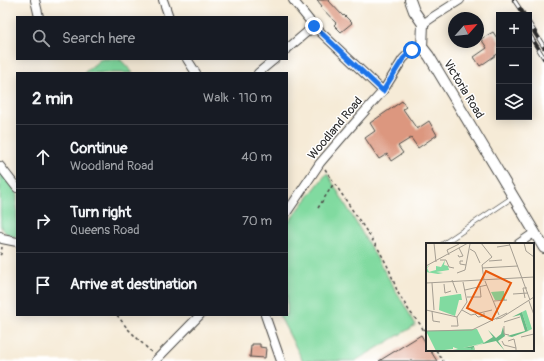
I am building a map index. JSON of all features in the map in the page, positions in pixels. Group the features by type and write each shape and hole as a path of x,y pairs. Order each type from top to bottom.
{"street":[{"path":"36,0 39,16"},
{"path":"162,0 169,16"},
{"path":"293,0 314,26 383,91"},
{"path":"410,0 414,11 423,24 422,47"},
{"path":"423,24 460,0"},
{"path":"288,48 314,26"},
{"name":"Woodland Road","path":"288,211 320,164 383,91 403,59 412,50 422,47"},
{"name":"Victoria Road","path":"422,47 429,56 544,248"},
{"path":"188,60 195,72"},
{"path":"259,72 274,60"},
{"path":"0,166 16,187"},
{"path":"519,243 534,233"},
{"path":"0,236 2,239 16,242"},
{"path":"156,360 199,316"},
{"path":"265,316 282,361"}],"lane":[{"path":"445,243 514,197"}],"path":[{"path":"320,164 379,250 389,269 398,293 426,334"},
{"path":"318,208 334,183"},
{"path":"118,316 127,328 147,347 156,360"},
{"path":"437,351 443,361"}],"green space":[{"path":"100,60 121,60 132,72 85,72"},
{"path":"0,169 16,191 16,237 8,234 1,227"},
{"path":"327,173 416,325 355,361 303,361 280,316 288,316 288,223"}],"building":[{"path":"317,0 328,0 352,23 341,32 334,25 336,23 321,7 322,6"},
{"path":"493,32 496,36 496,55 480,66 474,57 487,48 484,44 484,37"},
{"path":"402,101 406,107 403,109 417,129 429,121 437,135 418,148 411,138 398,146 403,153 391,161 387,154 379,159 365,138 375,131 370,123"},
{"path":"421,335 426,343 426,351 431,351 437,361 379,361"},
{"path":"252,344 260,344 260,347 266,348 265,358 250,357"}],"railway":[{"path":"514,0 522,12"},
{"path":"532,28 544,47"},
{"path":"532,39 544,58"}],"route":[{"path":"314,26 383,91 403,59 412,50"}]}
